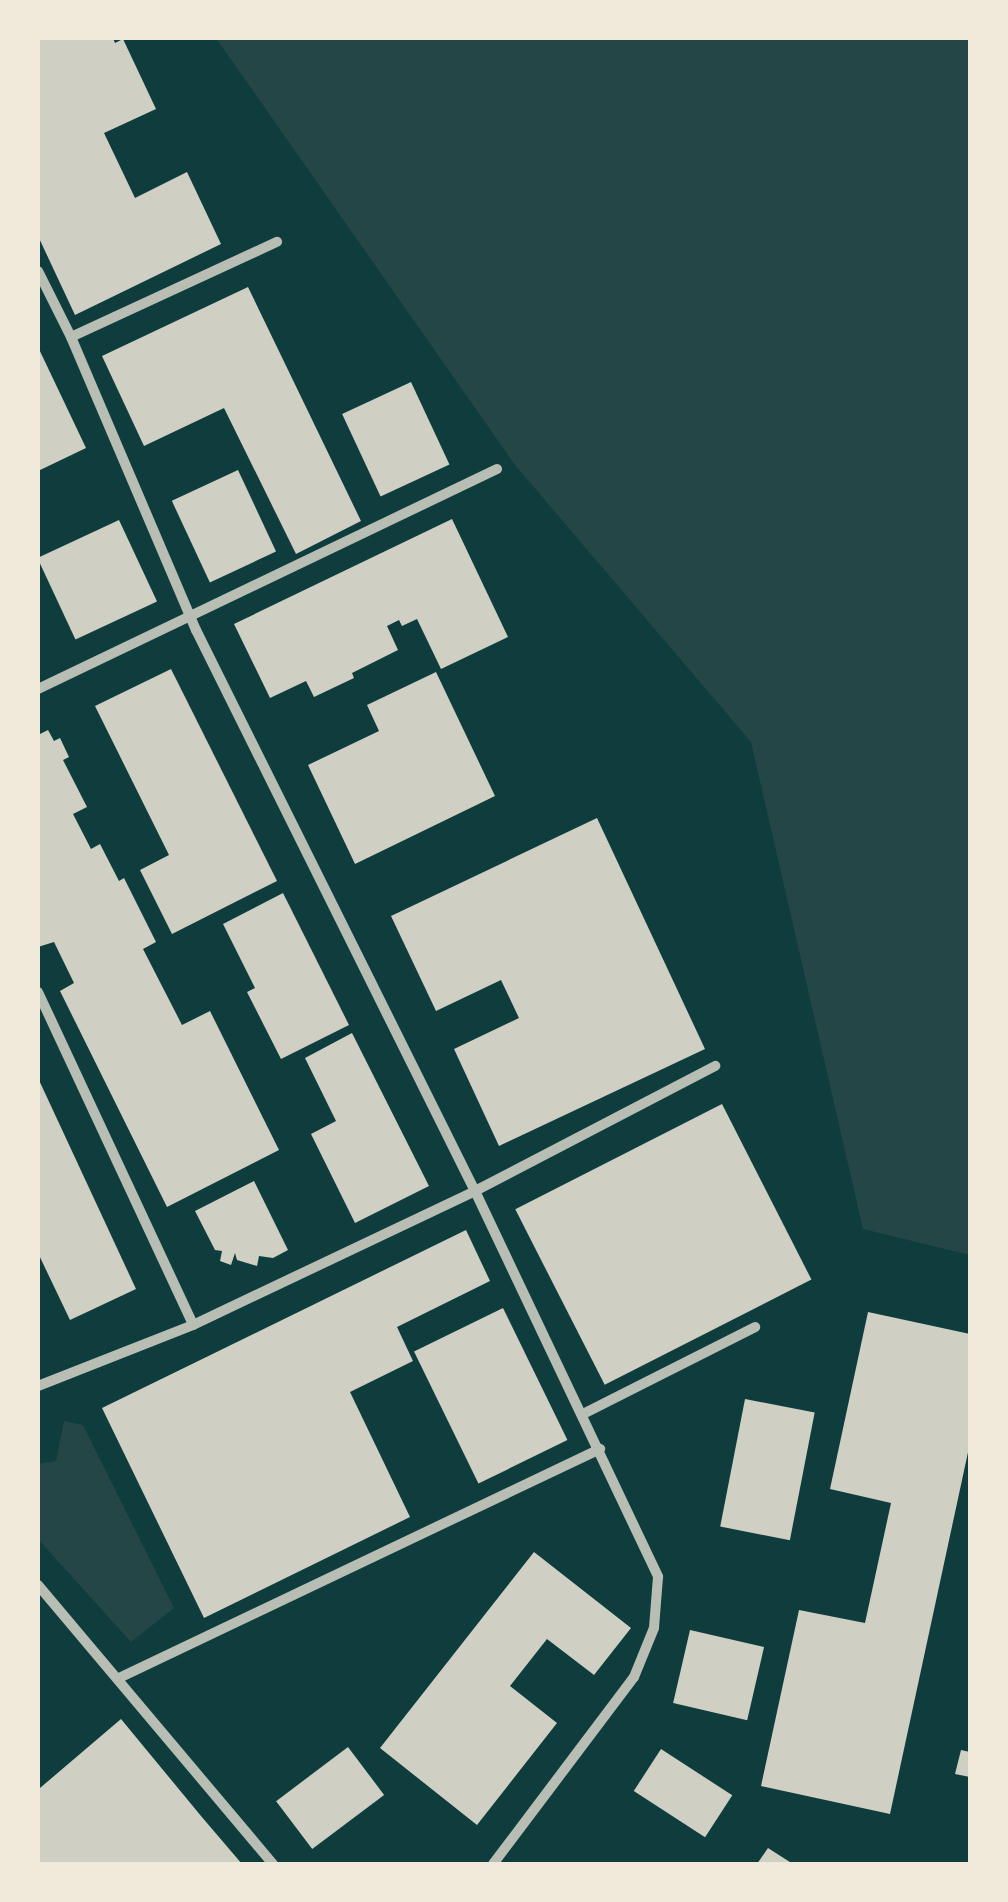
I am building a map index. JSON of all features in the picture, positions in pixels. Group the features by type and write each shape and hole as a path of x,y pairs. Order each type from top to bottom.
{"street":[{"path":"71,336 277,242"},
{"path":"38,271 71,336 190,614 583,1414 658,1577 654,1628 634,1677 492,1864"},
{"path":"38,690 497,469"},
{"path":"38,992 193,1325"},
{"path":"38,1386 193,1325 474,1191 714,1066"},
{"path":"583,1414 756,1327"},
{"path":"119,1678 600,1449"},
{"path":"38,1586 273,1864"}],"shaded area":[{"path":"216,38 970,38 970,1255 863,1229 751,742 515,465"},
{"path":"64,1421 83,1425 174,1608 131,1642 38,1539 38,1464 56,1461"}],"building":[{"path":"38,38 113,38 115,43 123,39 156,109 104,133 135,198 187,172 221,244 75,315 38,236"},
{"path":"248,287 361,521 296,554 224,408 144,446 102,356"},
{"path":"38,347 86,448 38,471"},
{"path":"411,382 449,464 381,497 342,414"},
{"path":"238,470 276,552 210,582 172,501"},
{"path":"452,519 508,637 441,669 417,619 402,626 399,620 387,626 398,650 352,673 354,678 314,697 306,681 270,698 234,624"},
{"path":"119,520 157,602 75,640 38,558"},
{"path":"171,669 277,881 172,934 140,870 169,855 95,706"},
{"path":"436,672 495,796 355,864 308,765 379,731 367,705"},
{"path":"48,730 54,741 60,738 69,757 63,760 87,807 73,814 91,849 100,844 119,881 124,878 156,942 143,949 182,1025 210,1011 279,1150 167,1207 60,991 74,983 54,942 38,947 38,735"},
{"path":"597,818 705,1049 499,1146 454,1049 519,1018 501,980 436,1011 391,916"},
{"path":"283,893 349,1025 281,1059 247,992 255,988 223,924"},
{"path":"352,1033 429,1186 355,1223 311,1134 336,1121 305,1058"},
{"path":"38,1078 136,1289 70,1320 38,1253"},
{"path":"722,1104 811,1280 605,1385 515,1209"},
{"path":"254,1181 288,1250 273,1258 259,1256 257,1266 237,1260 235,1253 231,1265 220,1261 222,1251 215,1250 195,1211"},
{"path":"466,1230 490,1281 397,1327 413,1361 350,1392 410,1517 204,1618 102,1408"},
{"path":"503,1308 567,1440 478,1484 414,1351"},
{"path":"868,1312 970,1334 970,1443 890,1814 761,1786 799,1610 865,1623 891,1503 830,1489"},
{"path":"745,1399 815,1413 790,1540 720,1527"},
{"path":"534,1552 631,1628 594,1675 547,1639 510,1686 557,1723 477,1825 380,1748"},
{"path":"690,1630 764,1647 747,1720 673,1703"},
{"path":"121,1719 242,1864 38,1864 38,1785 40,1788"},
{"path":"348,1747 384,1795 312,1849 276,1801"},
{"path":"661,1749 732,1795 705,1837 634,1791"},
{"path":"961,1750 970,1752 970,1777 955,1774"},
{"path":"768,1848 793,1864 757,1864"}]}
